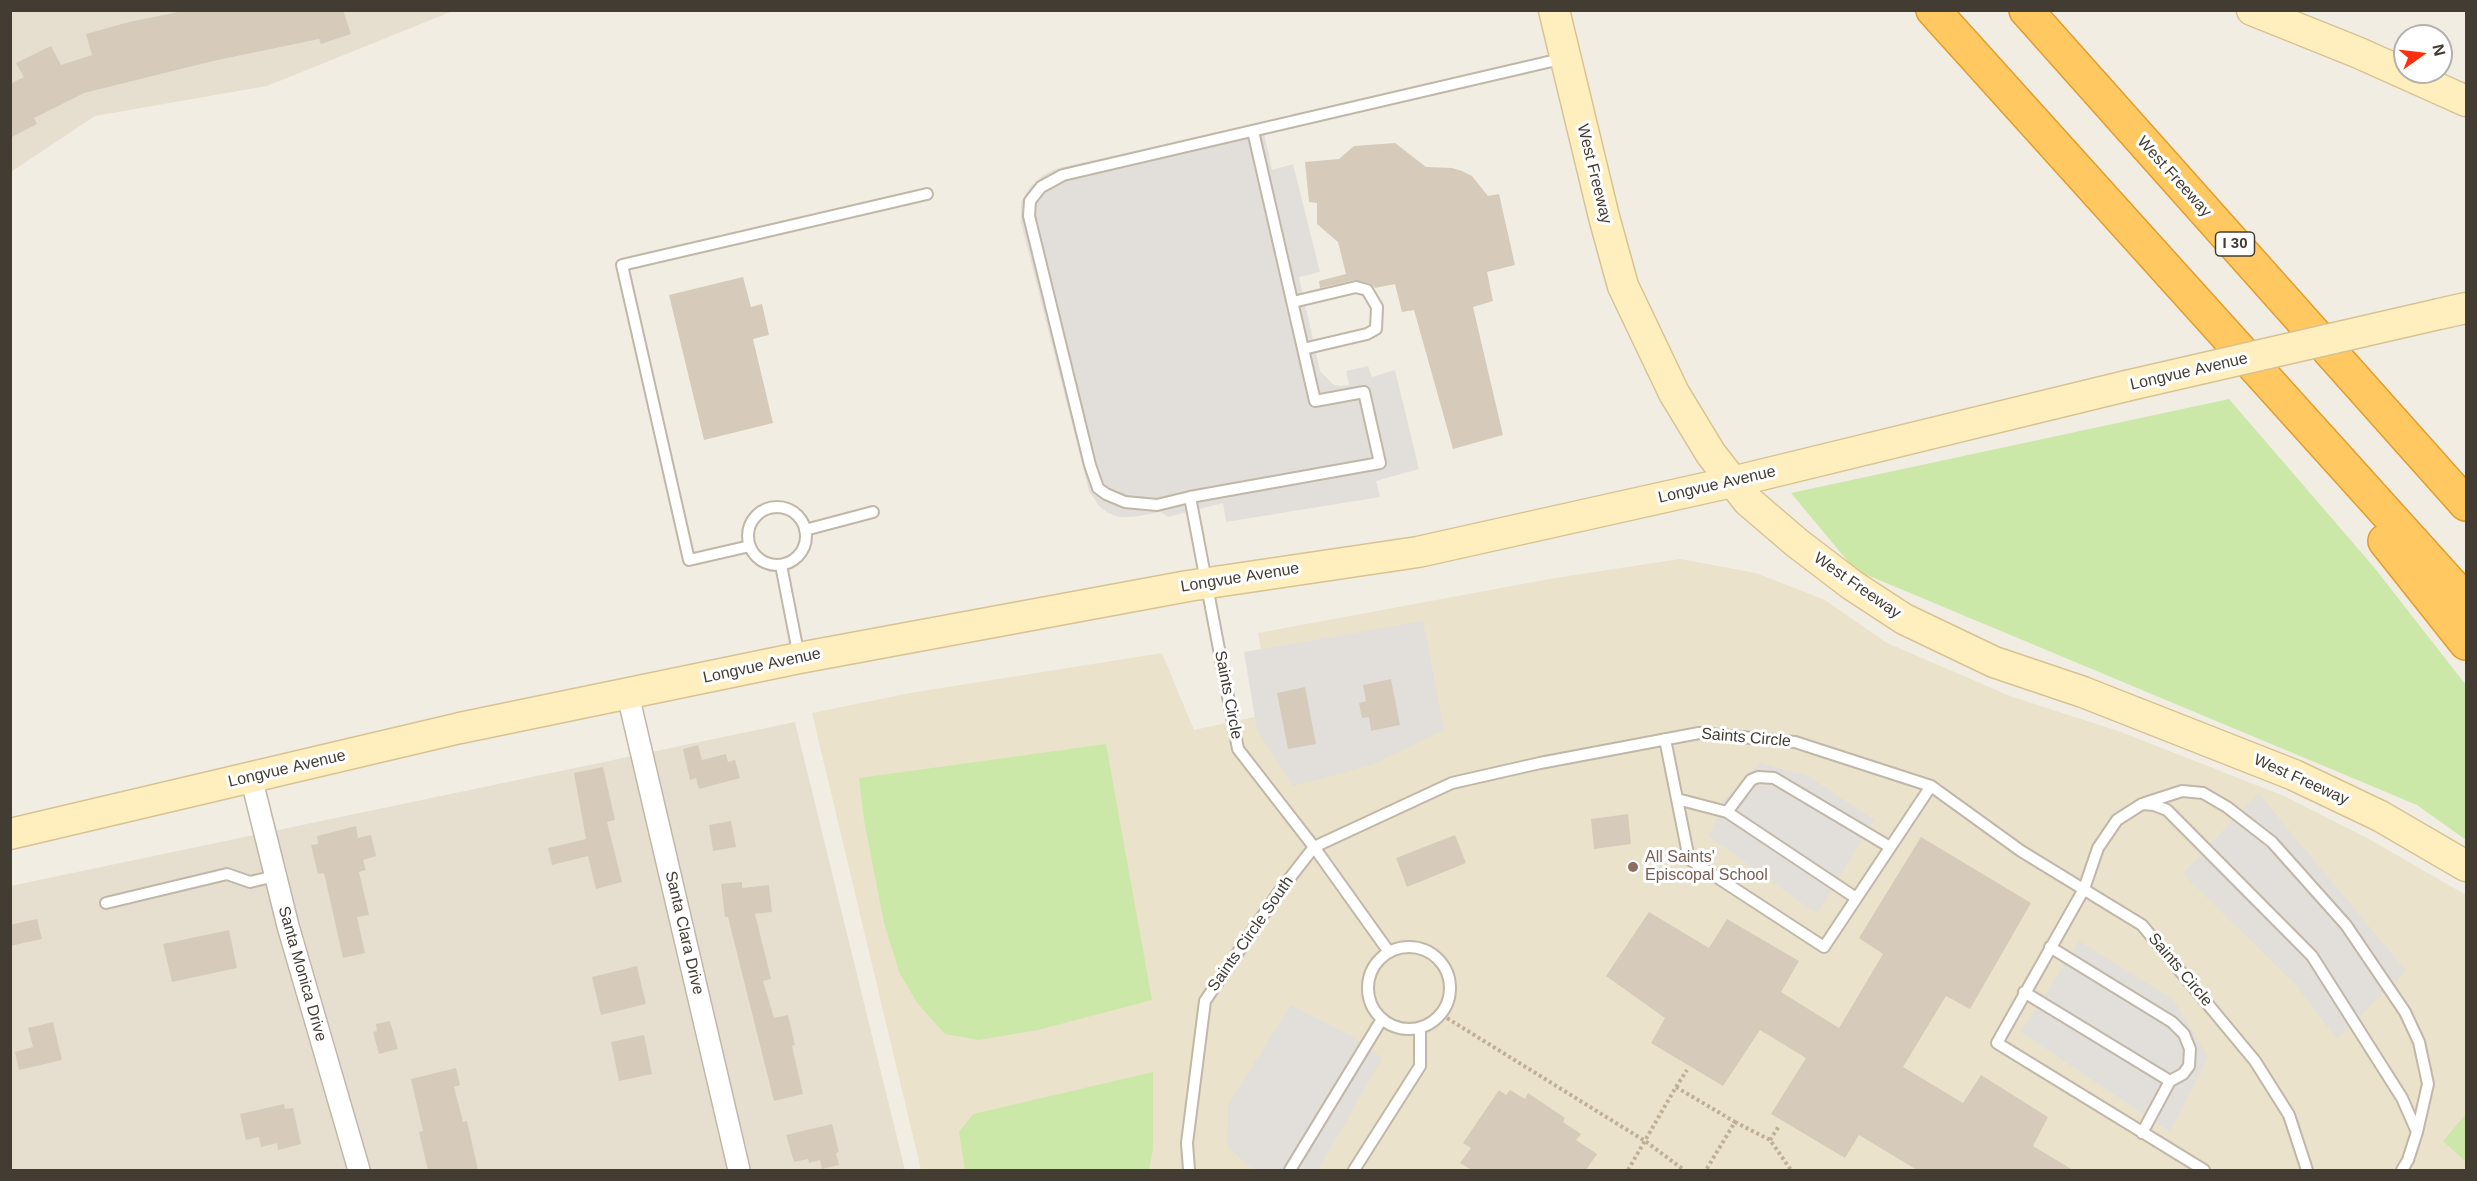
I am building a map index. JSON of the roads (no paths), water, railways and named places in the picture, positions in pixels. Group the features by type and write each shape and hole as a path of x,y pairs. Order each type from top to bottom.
{"highway":[{"path":"1933,10 2466,601"},
{"name":"West Freeway","path":"2026,10 2455,483 2466,504"},
{"path":"2149,250 2175,306 2365,515 2466,643"}],"main road":[{"name":"West Freeway","path":"1554,10 1623,286 1674,393 1711,454 1748,501 1797,543 1852,585 1904,619 1994,662 2083,693 2294,775 2380,816 2466,866"},
{"path":"2253,10 2359,52 2466,101"},
{"name":"Longvue Avenue","path":"10,834 460,728 799,658 1207,583 1418,552 1732,482 2126,386 2453,311"}],"street":[{"name":"Santa Clara Drive","path":"628,695 740,1170"},
{"name":"Santa Monica Drive","path":"251,777 275,876 359,1170"}],"lane":[{"path":"1253,130 1315,402 1364,392 1380,463 1157,505 1125,502 1098,488 1090,465 1029,216 1029,201 1041,187 1063,175 1253,130 1565,57"},
{"path":"750,546 689,560 622,265 927,194"},
{"path":"1293,302 1356,287 1367,290 1377,307 1376,329 1367,334 1303,349"},
{"name":"Saints Circle","path":"1190,497 1238,749 1314,847 1452,783 1540,763 1699,733 1795,742 1930,786 2021,851 2142,925 2255,1061 2289,1115 2307,1170"},
{"path":"770,508 789,510 802,522 805,530 806,539 798,556 782,565 771,565 762,561 750,546 748,537 749,527 761,512 770,508"},
{"path":"805,530 873,512"},
{"path":"782,565 799,658"},
{"path":"1665,739 1689,859 1824,947 1930,786"},
{"path":"1727,812 1751,780 1758,777 1774,778 1890,847"},
{"path":"2204,1170 1999,1046 1997,1038 2084,889 2098,848 2117,820 2142,804 2182,791 2203,793 2227,807 2272,842 2346,926 2405,1012 2419,1042 2428,1084 2417,1132 2408,1160 2402,1170"},
{"path":"1677,799 1727,812 1856,898"},
{"path":"2142,804 2154,805 2167,810 2312,956 2402,1098 2417,1132"},
{"path":"1314,847 1389,952"},
{"name":"Saints Circle South","path":"1189,1170 1187,1143 1205,1001 1279,892 1314,847"},
{"path":"105,903 227,874 250,882 275,876"},
{"path":"1405,947 1421,948 1435,956 1446,968 1451,984 1450,1000 1442,1015 1432,1023 1420,1029 1405,1030 1391,1026 1382,1019 1371,1004 1368,989 1370,974 1377,961 1389,952 1405,947"},
{"path":"2050,947 2172,1022 2184,1034 2190,1049 2189,1066 2182,1074 2170,1081 2142,1133"},
{"path":"2024,992 2170,1081"},
{"path":"1290,1170 1382,1019"},
{"path":"1354,1170 1420,1066 1420,1029"}],"place":[{"name":"All Saints' Episcopal School","path":"1633,867"}]}
